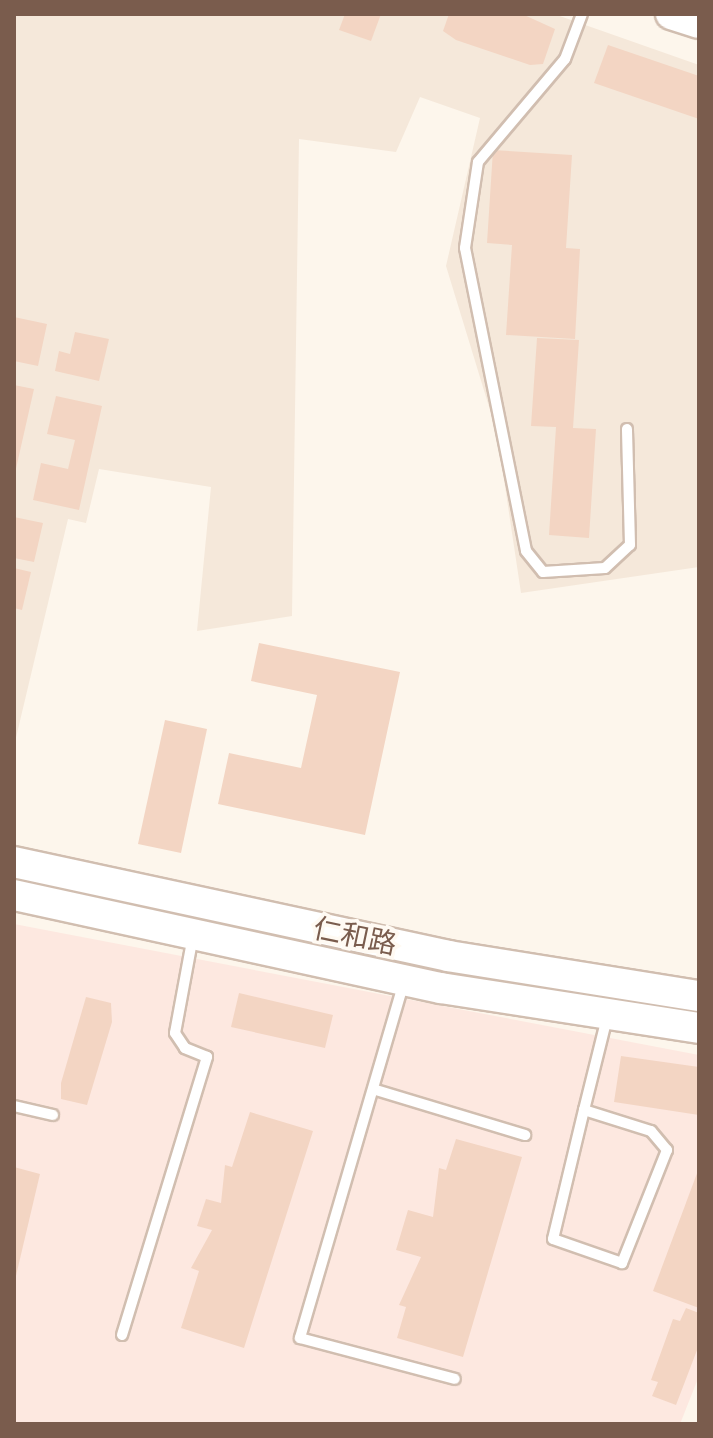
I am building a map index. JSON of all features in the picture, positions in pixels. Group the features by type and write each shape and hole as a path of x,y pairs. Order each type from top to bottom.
{"main road":[{"path":"671,14 699,23"},
{"name":"仁和路","path":"14,862 448,956 699,996"},
{"name":"仁和路","path":"14,895 405,980 699,1028"}],"lane":[{"path":"582,14 565,59 478,162 465,248 526,551 543,572 605,568 630,545 627,429"},
{"path":"122,1335 207,1057 185,1048 175,1033 194,934"},
{"path":"405,980 376,1090 300,1338 455,1379"},
{"path":"584,1110 651,1131 667,1150 622,1263 553,1239 584,1110 607,1015"},
{"path":"376,1090 525,1135"},
{"path":"14,1106 53,1115"}],"shaded area":[{"path":"14,14 554,14 699,65 699,567 521,593 497,433 446,266 480,118 420,97 396,152 299,139 292,616 197,631 211,487 99,469 86,523 68,519 14,746"},
{"path":"14,924 699,1055 699,1376 680,1424 14,1424"}],"building":[{"path":"345,14 381,14 371,41 339,30"},
{"path":"449,14 522,14 555,29 543,64 530,65 456,40 443,31"},
{"path":"608,45 699,76 699,119 594,83"},
{"path":"493,150 572,155 566,248 580,249 575,339 506,335 512,245 487,243"},
{"path":"14,317 47,324 38,366 14,361"},
{"path":"75,332 109,339 99,381 55,371 59,351 70,354"},
{"path":"537,338 579,340 573,428 596,429 589,538 549,535 556,427 531,426"},
{"path":"14,385 34,389 15,473 14,473"},
{"path":"56,396 102,406 79,510 33,500 41,463 68,469 75,440 47,434"},
{"path":"14,517 43,523 34,562 14,558"},
{"path":"14,568 31,572 22,610 14,608"},
{"path":"259,643 400,672 365,835 218,804 229,753 301,768 317,695 251,681"},
{"path":"165,720 207,729 181,853 138,844"},
{"path":"239,993 333,1015 325,1048 231,1027"},
{"path":"86,997 111,1003 112,1022 87,1105 61,1099 61,1083"},
{"path":"621,1056 699,1067 699,1115 614,1102"},
{"path":"250,1112 313,1131 244,1348 181,1328 199,1271 191,1268 212,1230 197,1226 206,1199 221,1203 225,1165 232,1167"},
{"path":"456,1139 522,1157 463,1357 397,1338 406,1307 399,1305 421,1257 396,1250 408,1210 433,1217 439,1168 446,1170"},
{"path":"14,1167 40,1174 15,1280 14,1280"},
{"path":"699,1168 699,1308 653,1291"},
{"path":"686,1308 699,1313 699,1345 676,1405 652,1396 658,1382 651,1380 673,1319 680,1321"}]}
